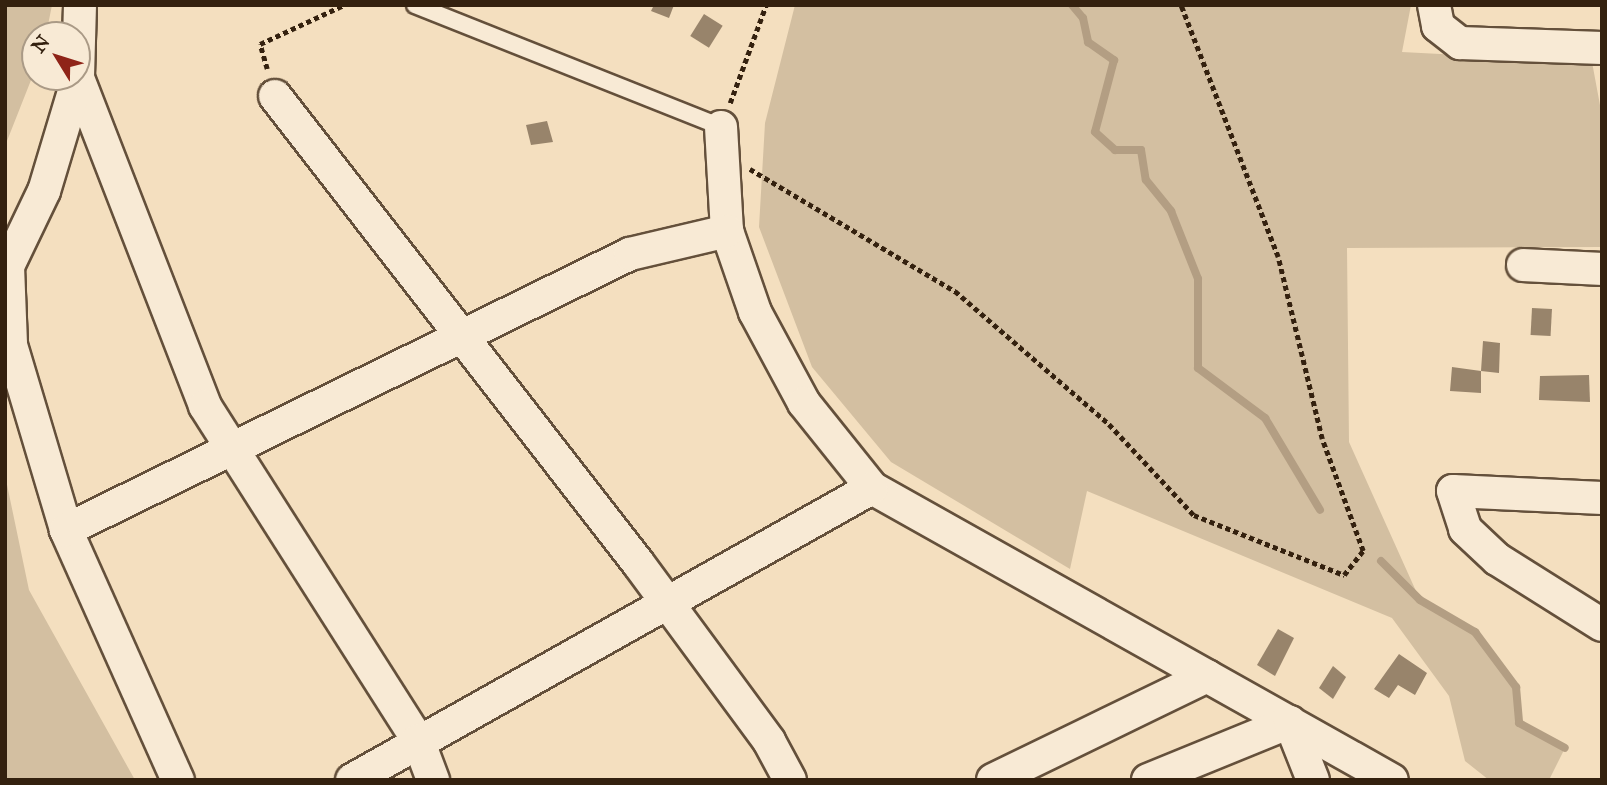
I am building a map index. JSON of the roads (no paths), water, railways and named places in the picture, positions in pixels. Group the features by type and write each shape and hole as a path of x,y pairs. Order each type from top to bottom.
{"street":[{"path":"1434,5 1438,26 1460,43 1602,48"},
{"path":"74,91 44,191 8,267 11,345 66,530 178,780"},
{"path":"83,91 205,406 419,743 433,780"},
{"path":"275,96 461,341 666,600 790,780"},
{"path":"722,141 727,231 755,312 804,403 872,488 1392,780"},
{"path":"66,530 461,341 630,254 727,231"},
{"path":"1523,265 1602,269"},
{"path":"352,780 666,600 872,488"},
{"path":"1602,498 1453,491 1465,529 1497,559 1602,625"},
{"path":"993,780 1207,676"},
{"path":"1147,780 1290,722"},
{"path":"1290,722 1313,780"}],"lane":[{"path":"415,5 722,141"}],"waterway":[{"path":"1072,5 1083,18 1088,42 1114,60 1095,132 1115,150 1141,150 1146,180 1171,211 1198,279 1198,368 1265,418 1320,510"},
{"path":"1381,561 1420,600 1475,632 1516,687 1519,723 1565,748"}]}
